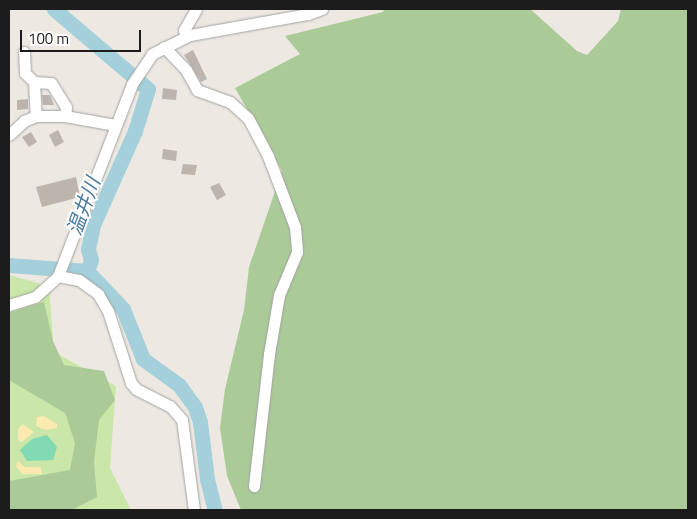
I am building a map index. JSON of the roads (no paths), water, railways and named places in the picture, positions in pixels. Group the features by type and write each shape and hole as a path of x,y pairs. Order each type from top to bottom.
{"street":[{"path":"186,36 184,30 196,9"},
{"path":"9,305 35,297 58,276 67,257 115,126 132,84 141,68 164,47 186,36 322,9"},
{"path":"164,47 186,70 197,90 230,102 248,118 268,156 295,227 297,252 278,296 254,486"},
{"path":"24,52 25,73 34,82 36,116"},
{"path":"34,82 51,83 66,107 65,116"},
{"path":"9,135 24,121 36,116 65,116 115,126"},
{"path":"58,276 79,280 98,294 108,311 131,383 136,390 170,406 182,420 194,510"}],"waterway":[{"name":"温井川","path":"54,9 148,89 135,131 93,225 88,249 91,260 87,271"},
{"path":"9,265 87,271"},
{"name":"温井川","path":"87,271 123,309 143,359 179,385 195,407 200,422 207,479 215,510"}]}
